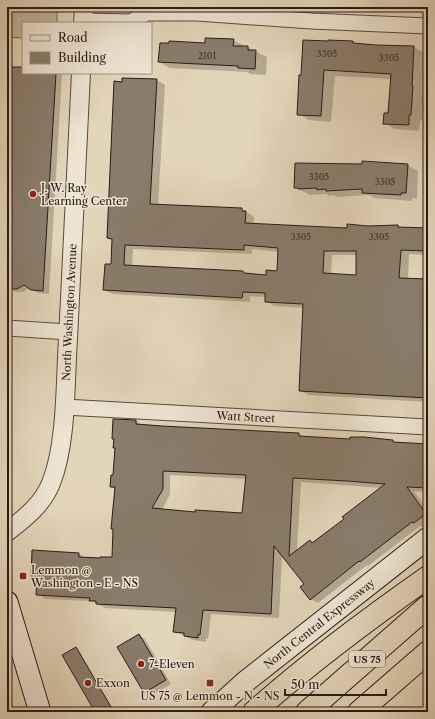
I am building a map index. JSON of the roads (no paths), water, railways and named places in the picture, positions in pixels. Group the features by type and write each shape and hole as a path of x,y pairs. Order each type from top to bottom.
{"highway":[{"path":"254,712 285,684 337,643 428,577"},
{"name":"US 75","path":"307,712 428,606"},
{"path":"359,712 428,652"}],"main road":[{"name":"North Central Expressway","path":"212,712 245,682 428,538"},
{"path":"7,602 40,712"}],"street":[{"path":"83,17 131,22 146,13 277,13 428,26"},
{"name":"North Washington Avenue","path":"7,532 30,513 43,498 51,485 61,441 81,74"},
{"path":"7,328 68,332"},
{"name":"Watt Street","path":"64,407 428,427"}],"place":[{"name":"J. W. Ray Learning Center","path":"33,194"},
{"name":"Lemmon @ Washington - E - NS","path":"23,576"},
{"name":"7-Eleven","path":"141,664"},
{"name":"Exxon","path":"88,683"},
{"name":"US 75 @ Lemmon - N - NS","path":"210,683"}]}
